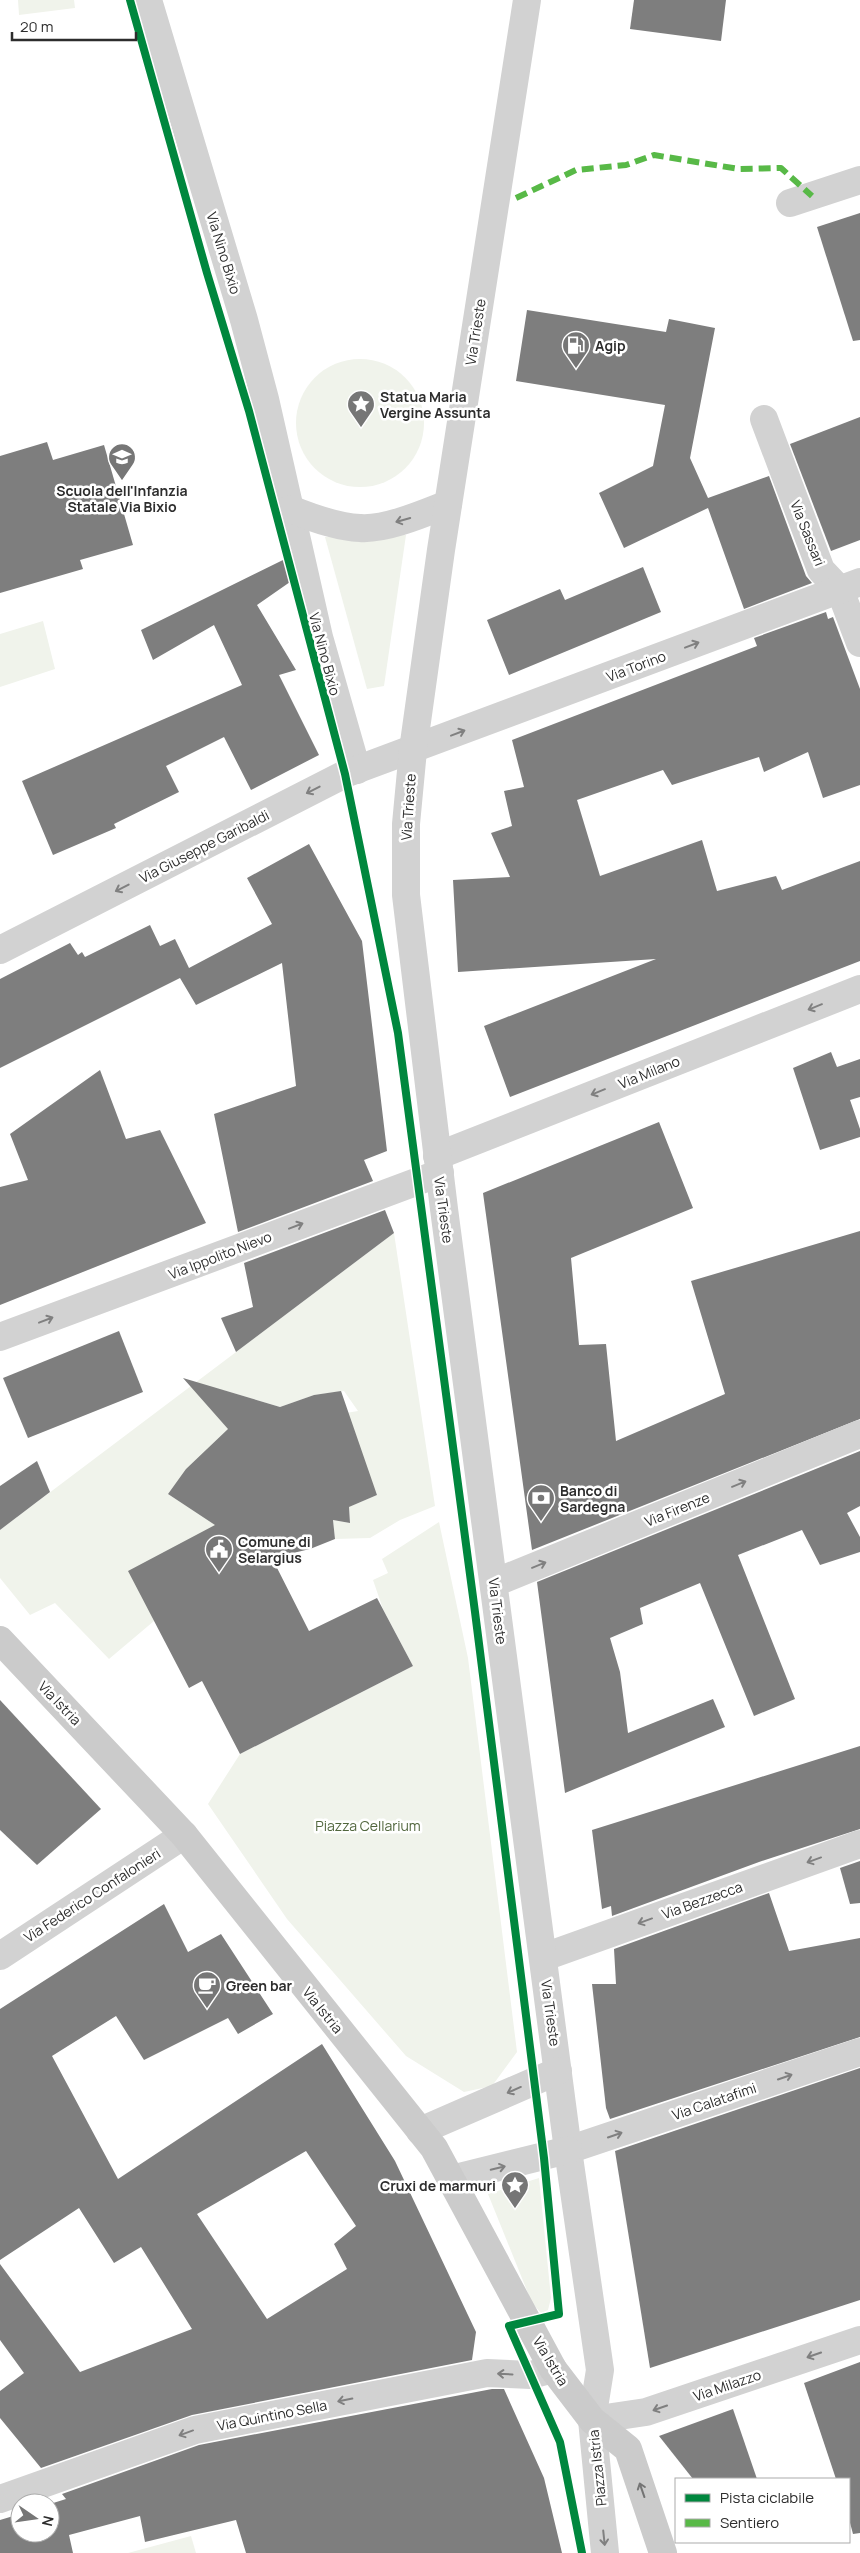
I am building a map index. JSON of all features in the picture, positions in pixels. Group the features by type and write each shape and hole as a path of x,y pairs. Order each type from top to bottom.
{"main road":[{"name":"Via Istria","path":"0,1640 184,1835 434,2148 553,2369 592,2420"},
{"name":"Piazza Istria","path":"592,2420 628,2449 663,2553"}],"street":[{"name":"Via Nino Bixio","path":"148,0 244,320 265,399 320,637 357,770"},
{"name":"Via Trieste","path":"527,0 448,504 413,750 406,824 406,895 438,1165 568,2150 600,2370 592,2420"},
{"path":"790,203 860,180"},
{"name":"Via Sassari","path":"764,419 822,570 850,586 860,642"},
{"path":"290,509 311,518 361,529 403,521 448,504"},
{"name":"Via Torino","path":"413,750 850,586"},
{"name":"Via Giuseppe Garibaldi","path":"0,950 357,770 413,750"},
{"name":"Via Milano","path":"438,1165 860,989"},
{"name":"Via Ippolito Nievo","path":"0,1337 438,1165"},
{"name":"Via Firenze","path":"494,1583 860,1434"},
{"name":"Via Federico Confalonieri","path":"0,1956 184,1835"},
{"name":"Via Bezzecca","path":"544,1957 860,1844"},
{"name":"Via Calatafimi","path":"451,2179 568,2150 860,2052"},
{"path":"420,2131 558,2071"},
{"name":"Via Milazzo","path":"592,2420 646,2412 860,2340"},
{"name":"Via Quintino Sella","path":"0,2499 195,2430 487,2373 531,2375 553,2369"},
{"name":"Piazza Istria","path":"592,2420 605,2553"}],"green space":[{"path":"18,0 74,0 75,8 19,15"},
{"path":"360,359 373,360 385,364 396,369 406,377 414,387 419,398 423,410 423,436 419,448 414,459 406,469 396,477 385,482 373,486 360,487 347,486 335,482 324,477 314,469 306,459 301,448 297,436 296,423 297,410 301,398 306,387 314,377 324,369 335,364 347,360"},
{"path":"406,535 384,686 367,689 325,537"},
{"path":"43,621 55,669 0,687 0,634"},
{"path":"394,1233 435,1506 400,1520 370,1538 335,1539 333,1520 350,1523 349,1507 377,1495 340,1414 358,1411 344,1391 314,1395 280,1407 223,1390 208,1406 231,1432 197,1460 168,1494 227,1532 154,1621 109,1659 55,1603 30,1615 0,1578 0,1530"},
{"name":"Piazza Cellarium","path":"439,1522 468,1658 517,2052 492,2086 464,2092 406,2056 287,1919 208,1804 240,1754 413,1666 383,1609 373,1580 388,1573 382,1559"},
{"path":"539,2178 551,2298 548,2310 541,2313 532,2303 488,2194"},
{"path":"191,2536 196,2553 128,2553"}],"building":[{"path":"634,0 726,0 721,41 630,29"},
{"path":"860,213 860,340 853,341 817,227"},
{"path":"527,310 666,332 669,319 715,328 690,458 708,498 769,476 806,576 812,583 744,609 708,508 624,548 599,493 653,466 665,405 516,381"},
{"path":"860,417 860,540 831,551 790,444"},
{"path":"47,442 53,460 104,445 133,545 80,560 83,569 0,593 0,456"},
{"path":"285,559 290,582 257,605 296,670 279,675 319,755 251,790 224,737 166,766 179,792 114,824 116,828 53,855 22,781 242,685 214,625 153,660 141,630"},
{"path":"643,567 661,612 509,675 487,620 560,589 565,600"},
{"path":"826,612 828,619 833,617 860,689 860,785 823,798 808,752 764,772 759,757 672,785 663,770 577,800 600,876 702,840 717,891 776,876 782,890 860,861 860,961 510,1097 484,1026 656,959 458,972 453,880 510,877 491,833 512,826 504,791 524,787 512,740 757,646 754,638"},
{"path":"309,844 362,941 387,1151 364,1160 373,1181 238,1232 214,1114 296,1086 282,963 196,1005 180,978 0,1068 0,979 70,943 78,955 82,952 85,957 150,925 160,946 175,939 189,968 272,924 247,878"},
{"path":"831,1052 837,1067 860,1059 860,1097 850,1100 860,1129 860,1137 820,1150 793,1068"},
{"path":"100,1070 126,1139 160,1130 206,1223 0,1305 0,1187 28,1180 10,1134"},
{"path":"659,1122 693,1208 571,1258 579,1345 606,1344 616,1441 725,1394 691,1281 860,1231 860,1419 532,1550 483,1193"},
{"path":"385,1210 394,1233 236,1352 221,1318 253,1307 244,1263"},
{"path":"119,1331 143,1392 28,1438 3,1378"},
{"name":"Comune di Selargius","path":"183,1378 280,1407 314,1395 341,1391 377,1495 349,1507 350,1523 333,1520 335,1539 310,1549 272,1558 309,1631 377,1598 413,1666 240,1754 202,1681 189,1688 128,1571 215,1525 168,1494 186,1469 228,1429"},
{"path":"860,1451 860,1506 847,1513 860,1537 860,1552 820,1565 802,1530 738,1555 795,1699 754,1716 700,1583 640,1608 643,1624 610,1638 620,1672 628,1733 713,1699 725,1727 565,1793 537,1582"},
{"path":"37,1461 50,1492 0,1530 0,1486"},
{"path":"0,1700 101,1809 37,1865 0,1830"},
{"path":"860,1746 860,1829 759,1862 612,1916 611,1906 602,1909 592,1830"},
{"path":"860,1861 860,1903 850,1904 840,1868"},
{"path":"769,1893 789,1951 860,1938 860,2037 610,2119 606,2108 592,1984 616,1984 614,1949"},
{"path":"164,1904 188,1952 221,1934 273,2014 238,2034 228,2018 144,2060 116,2016 52,2056 118,2179 322,2044 395,2161 476,2332 472,2360 192,2415 41,2468 0,2418 0,2391 24,2373 0,2340 0,2264 80,2372 192,2329 141,2247 114,2263 79,2208 0,2260 0,2009","holes":["306,2151 356,2226 334,2244 347,2269 267,2319 197,2214"]},
{"path":"860,2068 860,2300 650,2368 615,2151"},
{"path":"860,2362 860,2533 853,2534 850,2523 850,2478 836,2478 804,2383"},
{"path":"492,2389 504,2389 544,2478 562,2553 246,2553 236,2520 145,2542 140,2516 69,2535 73,2553 0,2553 0,2520 10,2517 10,2543 60,2543 60,2501 66,2499 62,2494 199,2445"},
{"path":"733,2409 757,2478 692,2478 659,2436"}],"marked path":[{"path":"516,198 576,170 626,165 654,155 739,169 781,168 812,196"}],"cycle path":[{"path":"130,0 207,273 249,411 345,774 398,1033 475,1612 544,2158 559,2314 509,2326 560,2442 582,2553"}],"place":[{"name":"Agip","path":"576,369"},
{"name":"Statua Maria Vergine Assunta","path":"361,428"},
{"name":"Scuola dell'Infanzia Statale Via Bixio","path":"122,481"},
{"name":"Banco di Sardegna","path":"541,1522"},
{"name":"Comune di Selargius","path":"219,1573"},
{"name":"Green bar","path":"207,2009"},
{"name":"Cruxi de marmuri","path":"515,2209"}]}
